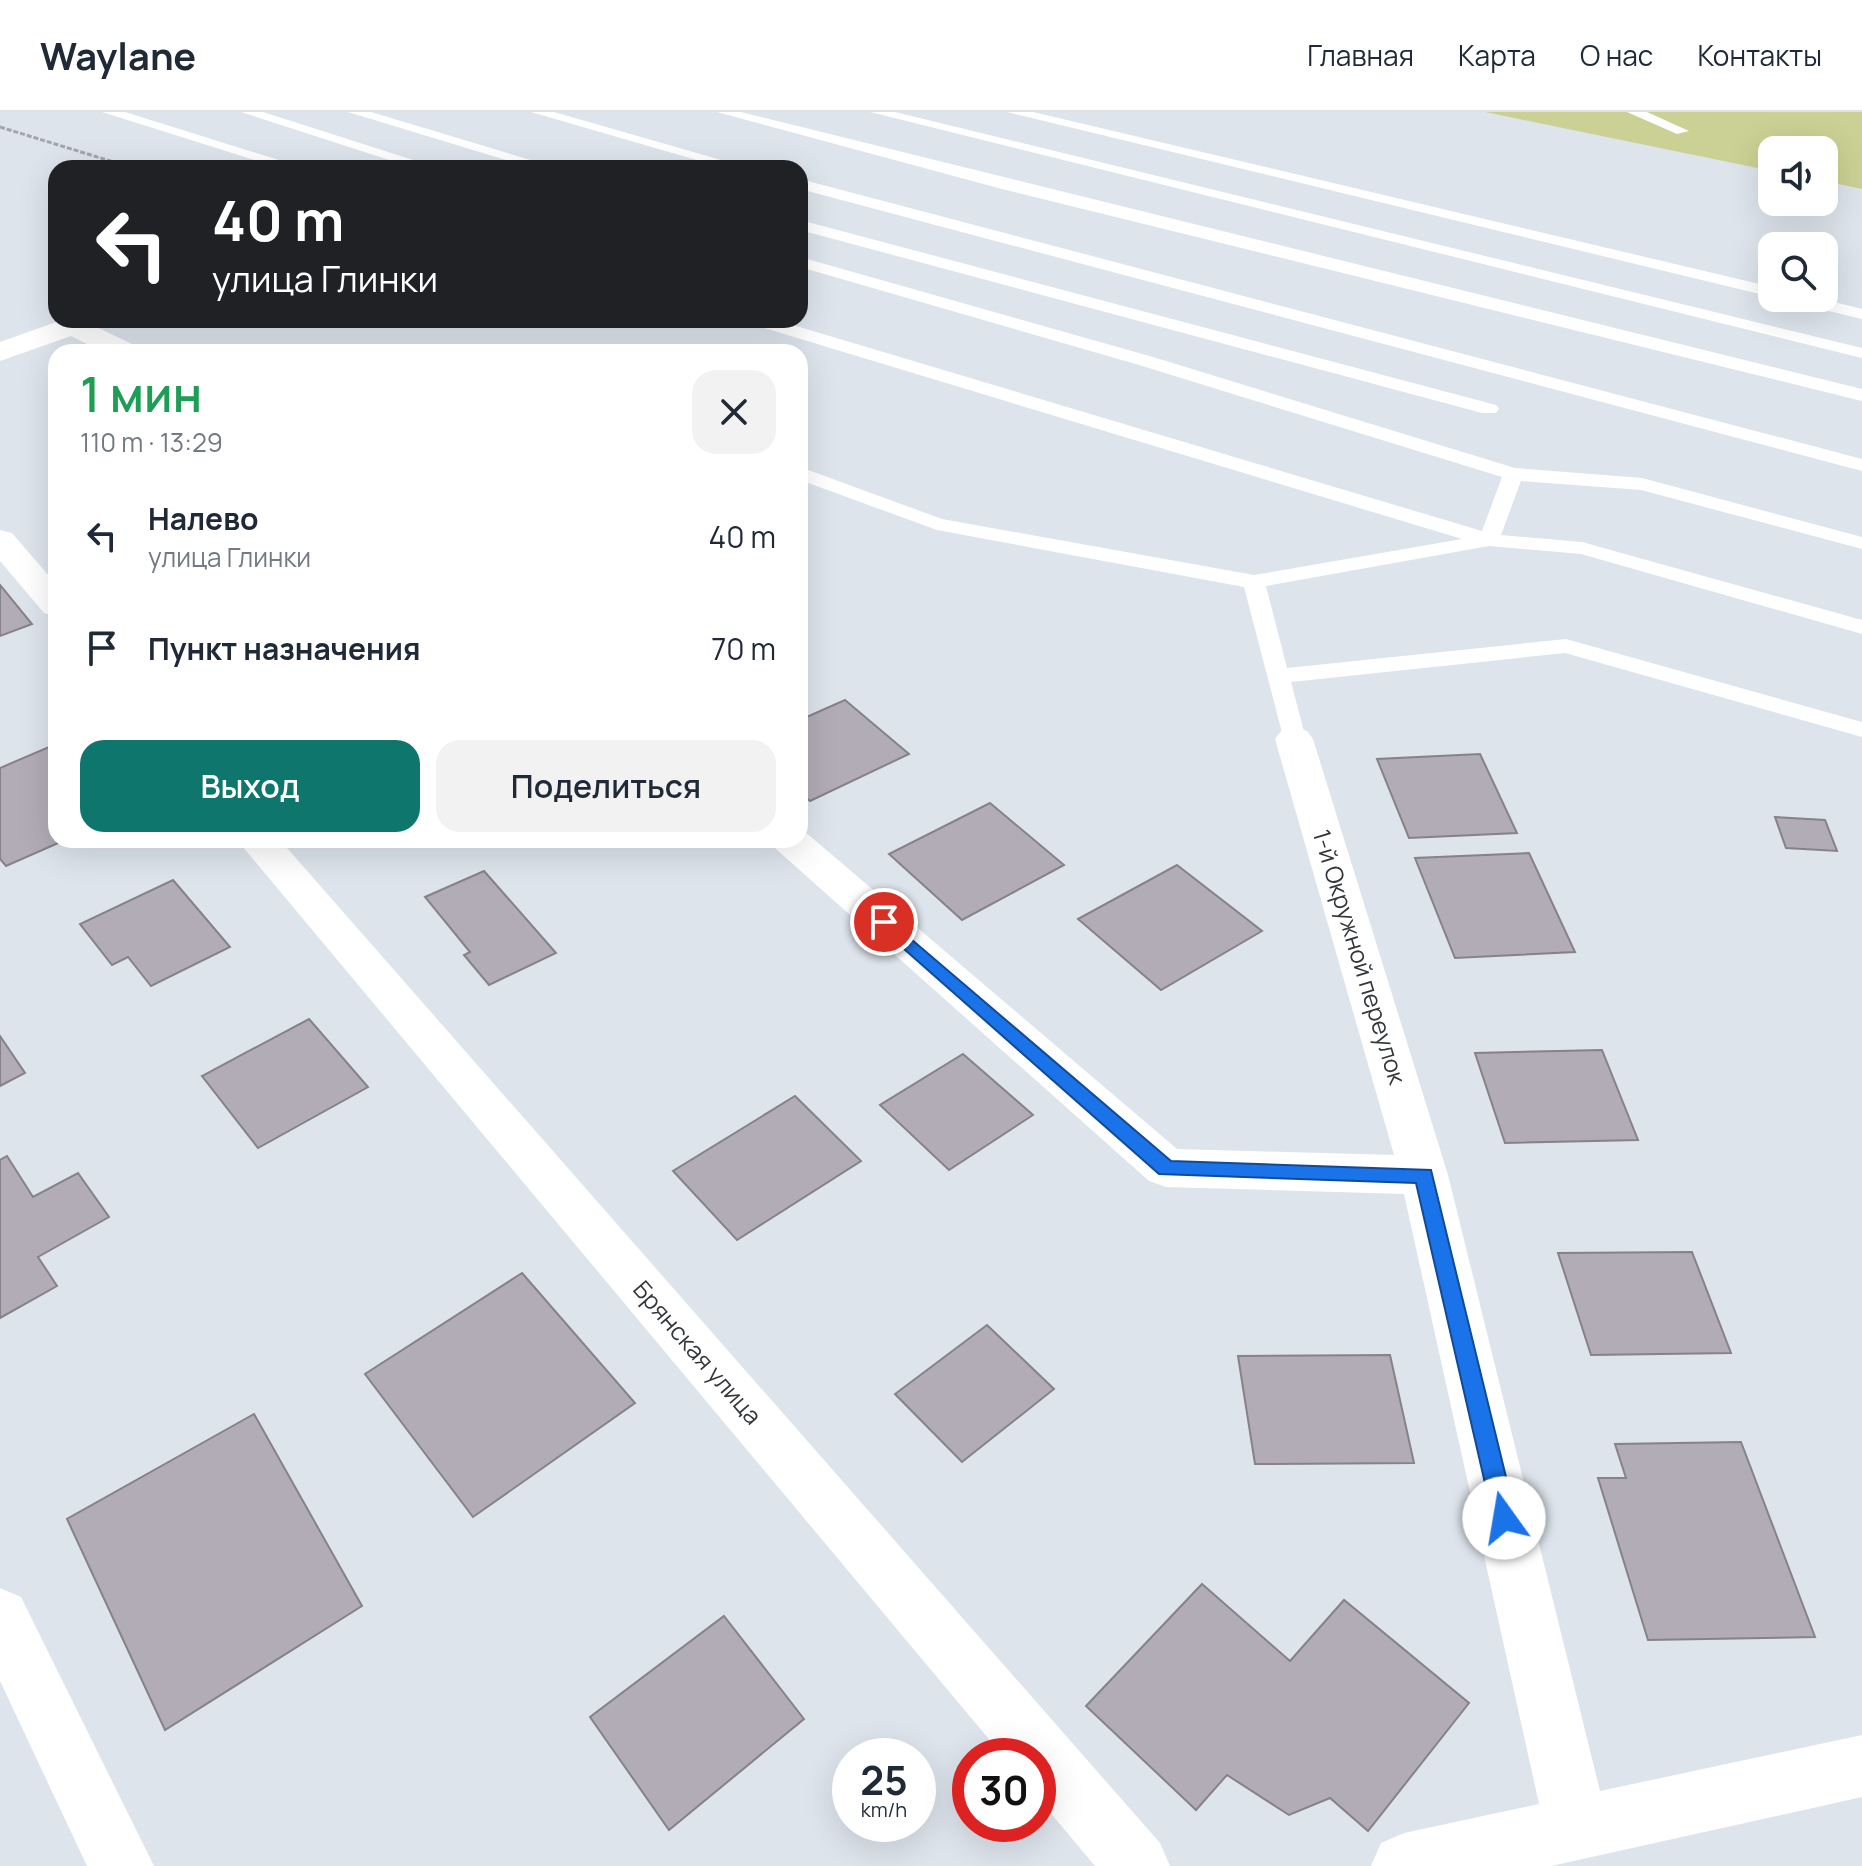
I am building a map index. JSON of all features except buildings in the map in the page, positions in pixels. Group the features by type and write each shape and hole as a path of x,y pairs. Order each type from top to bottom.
{"street":[{"path":"0,352 66,328"},
{"path":"76,328 109,344"},
{"path":"0,540 48,597"},
{"name":"1-й Окружной переулок","path":"1294,739 1424,1175 1577,1829"},
{"name":"Брянская улица","path":"264,848 1137,1866"},
{"path":"799,848 1166,1168 1424,1175"},
{"path":"0,1617 121,1866"},
{"path":"1404,1866 1862,1766"}],"lane":[{"path":"109,112 272,160"},
{"path":"248,112 404,160"},
{"path":"355,112 521,160"},
{"path":"538,112 712,160"},
{"path":"724,112 1041,196 1491,301 1862,395"},
{"path":"877,112 1862,353"},
{"path":"1014,112 1758,289"},
{"path":"1634,112 1682,131"},
{"path":"256,160 263,157"},
{"path":"808,186 1862,465"},
{"path":"808,227 1489,409"},
{"path":"808,264 1146,361 1513,474 1642,484 1862,543"},
{"path":"1838,308 1862,314"},
{"path":"784,328 1489,540 1582,548 1862,627"},
{"path":"1489,540 1513,474"},
{"path":"808,476 937,524 1254,582 1489,540"},
{"path":"1254,582 1294,739"},
{"path":"1278,676 1566,646 1862,730"}],"path":[{"path":"0,127 107,160"}],"green space":[{"path":"1485,112 1862,112 1862,189 1838,184 1838,136 1758,136 1758,168"}],"route":[{"path":"884,922 1166,1168 1424,1175 1504,1518"}]}
